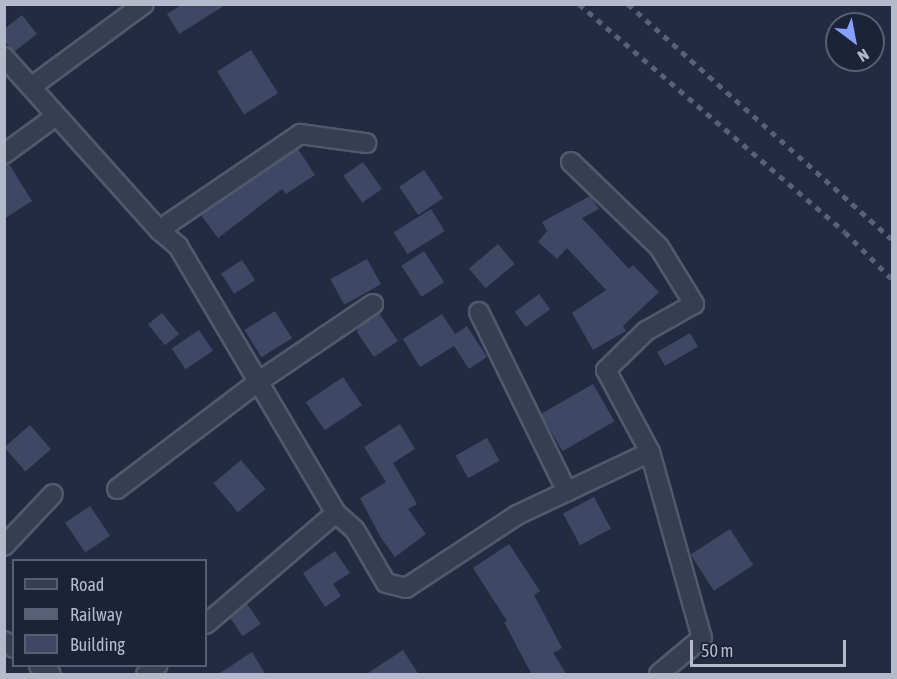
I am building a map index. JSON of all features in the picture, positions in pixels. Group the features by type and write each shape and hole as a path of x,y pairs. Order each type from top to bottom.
{"street":[{"path":"31,87 144,4"},
{"path":"4,57 159,230 178,246 336,513 355,530 386,583 406,588 517,515 650,452"},
{"path":"4,154 56,116"},
{"path":"159,230 300,134 366,143"},
{"path":"571,162 659,247 694,304 646,330 606,370 650,452 702,638 659,675"},
{"path":"117,489 258,382 373,304"},
{"path":"479,312 567,492"},
{"path":"4,546 53,494"},
{"path":"207,623 336,513"}],"building":[{"path":"183,4 227,4 179,34 167,14"},
{"path":"22,15 37,34 14,52 4,41 4,29"},
{"path":"251,50 278,93 244,114 217,71"},
{"path":"298,149 315,175 286,194 282,189 218,238 201,215"},
{"path":"363,162 382,189 362,203 343,176"},
{"path":"9,164 32,201 4,219 4,165"},
{"path":"424,170 443,198 418,215 399,187"},
{"path":"590,196 599,209 582,218 629,269 633,265 659,292 623,326 626,331 593,350 572,313 606,290 567,248 557,259 538,242 547,231 542,222"},
{"path":"431,209 445,231 407,254 394,232"},
{"path":"498,244 515,264 486,288 469,268"},
{"path":"424,251 444,282 422,297 401,266"},
{"path":"367,259 381,284 344,305 330,279"},
{"path":"242,260 255,280 234,294 221,274"},
{"path":"539,294 550,309 526,327 515,312"},
{"path":"275,311 292,338 261,357 244,330"},
{"path":"162,313 179,334 165,345 148,324"},
{"path":"379,313 398,341 374,357 357,332 358,328"},
{"path":"442,314 455,334 467,326 487,357 469,369 454,346 420,367 403,339"},
{"path":"199,330 213,351 186,369 172,348"},
{"path":"690,333 698,347 665,366 657,352"},
{"path":"343,377 362,405 325,430 306,402"},
{"path":"593,384 614,421 563,451 541,414"},
{"path":"400,424 415,449 393,463 417,504 408,509 426,534 395,557 381,538 360,498 386,482 364,447"},
{"path":"30,425 51,449 25,471 4,447"},
{"path":"487,438 500,461 468,478 456,455"},
{"path":"241,460 265,489 238,512 213,483"},
{"path":"594,497 611,529 580,545 563,513"},
{"path":"90,506 110,536 85,553 65,523"},
{"path":"730,529 753,565 714,591 691,555"},
{"path":"509,544 540,591 534,595 562,648 553,653 567,675 532,675 504,622 507,621 473,568"},
{"path":"335,551 350,573 333,584 341,596 325,607 303,573"},
{"path":"247,604 261,624 243,636 229,617"},
{"path":"403,650 419,675 365,675"},
{"path":"252,652 266,675 217,675"}],"railway":[{"path":"579,4 845,232 892,279"},
{"path":"628,4 892,239"}]}
